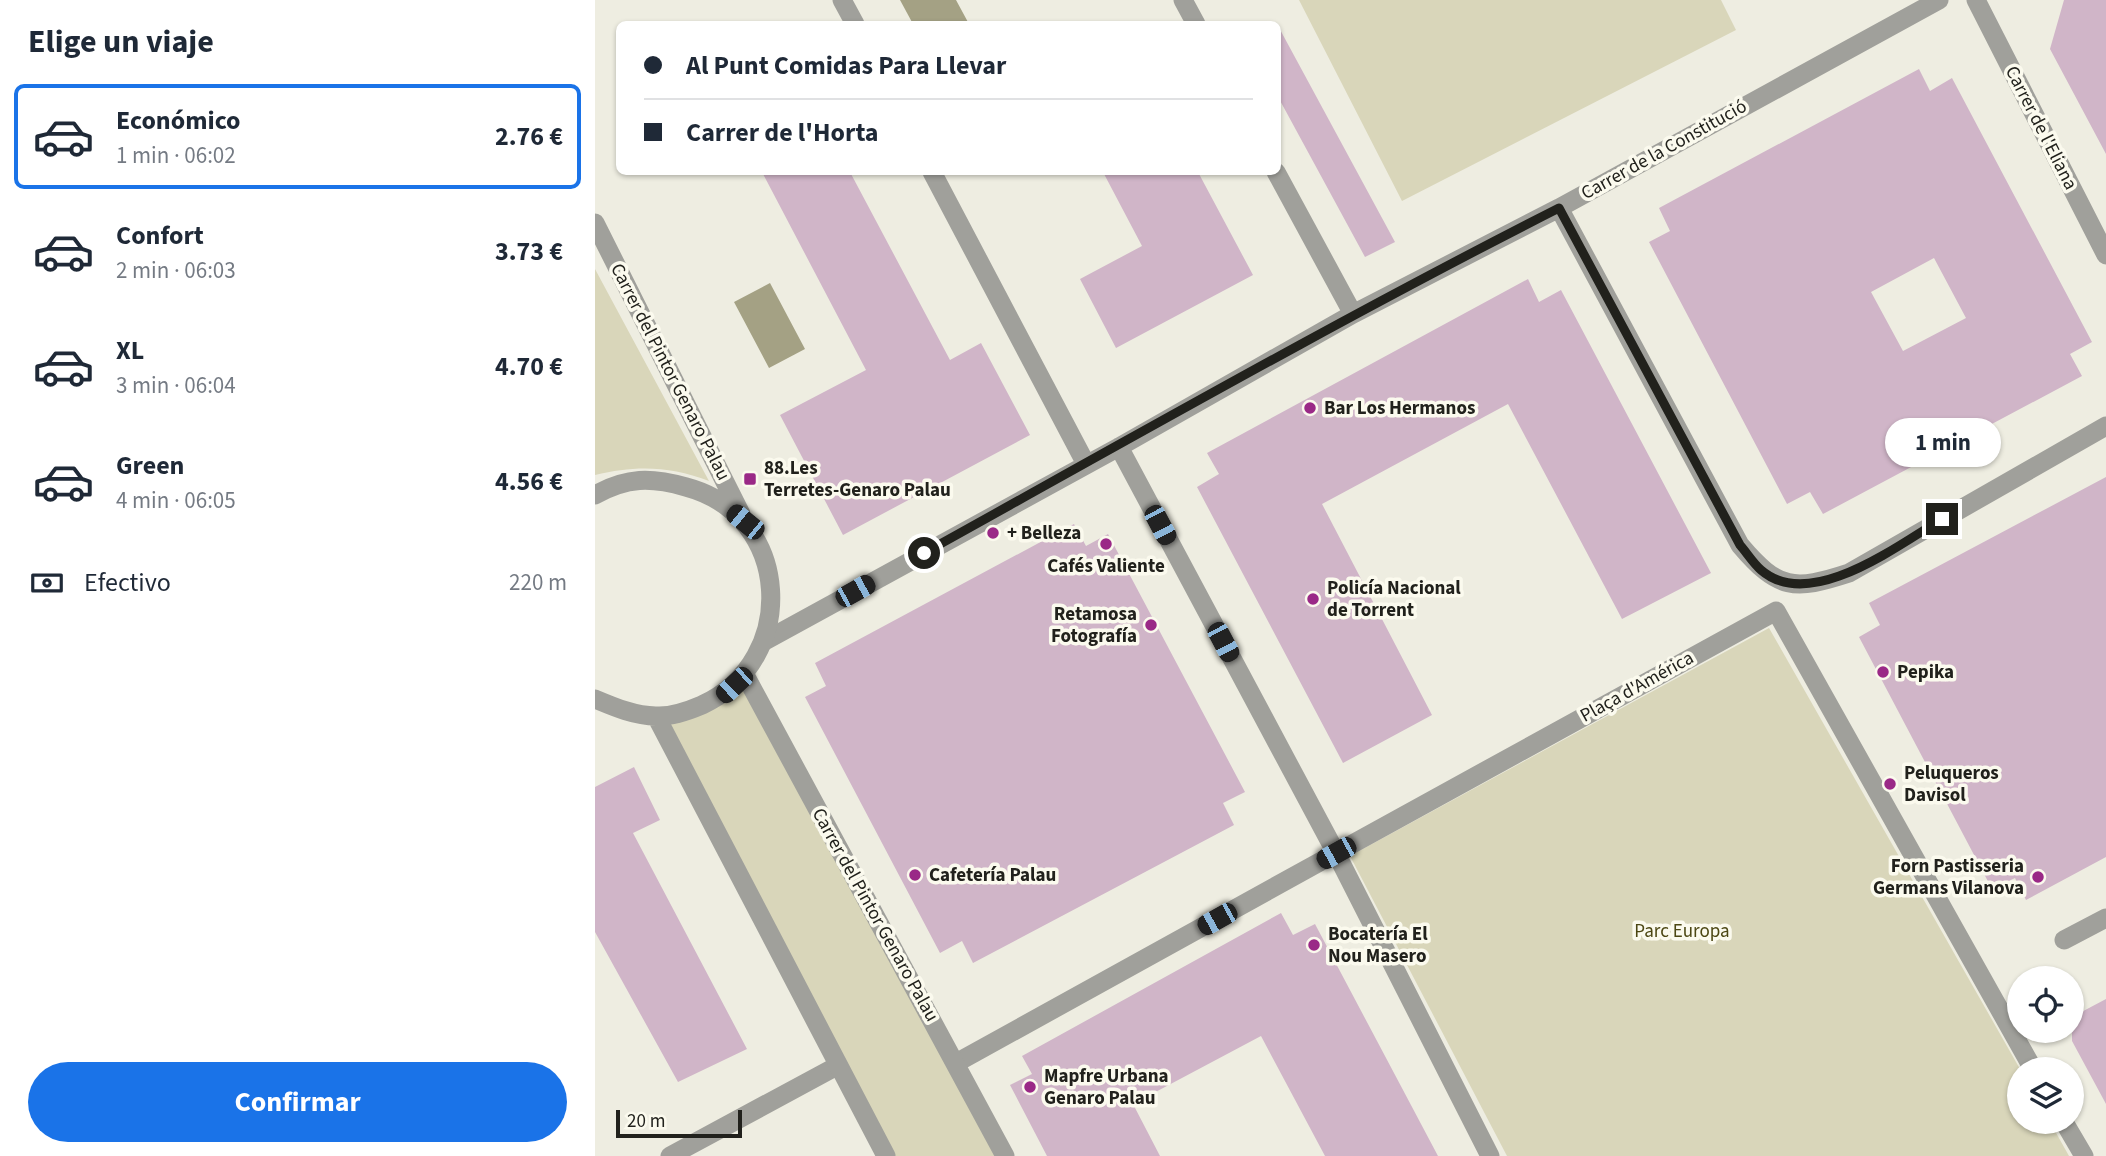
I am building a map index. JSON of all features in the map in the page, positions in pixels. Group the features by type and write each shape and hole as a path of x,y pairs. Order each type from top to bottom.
{"street":[{"path":"842,0 853,21"},
{"path":"1183,0 1194,21"},
{"name":"Carrer de la Constitució","path":"763,642 1119,447 1353,314 1559,208 1939,0"},
{"name":"Carrer de l'Eliana","path":"1976,0 2106,256"},
{"path":"934,175 1086,464"},
{"path":"1278,175 1353,314"},
{"path":"1559,208 1740,545 1763,571 1789,583 1812,585 1849,573 2106,426"},
{"name":"Carrer del Pintor Genaro Palau","path":"595,223 745,522 759,544 768,569 771,610 763,642 745,675 1005,1156"},
{"path":"1119,447 1336,853 1490,1156"},
{"path":"595,495 615,484 656,478 709,493 745,522"},
{"name":"Plaça d'América","path":"1336,853 1776,611 2026,1057"},
{"path":"595,699 620,709 656,716 687,712 723,695 745,675"},
{"path":"656,716 886,1156"},
{"path":"956,1063 1336,853"},
{"path":"2064,940 2106,918"},
{"path":"670,1156 837,1066"},
{"path":"2071,1134 2084,1156"}],"green space":[{"path":"1299,0 1721,0 1736,30 1402,201"},
{"path":"595,269 709,481 681,472 653,469 595,475"},
{"name":"Parc Europa","path":"1769,628 2013,1057 2007,1057 2007,1134 2057,1134 2069,1156 1507,1156 1350,856"},
{"path":"745,675 1000,1156 892,1156 656,716"}],"shaded area":[{"path":"900,0 956,0 967,21 911,21"},
{"path":"770,283 805,349 769,368 734,302"}],"building":[{"path":"2064,0 2106,0 2106,154 2050,49"},
{"path":"1281,31 1395,242 1365,257 1281,102"},
{"path":"1919,69 1930,91 1952,78 2092,342 2070,354 2082,376 1823,514 1810,492 1787,504 1649,242 1670,231 1659,208","holes":["1934,258 1966,318 1903,351 1871,292"]},
{"path":"764,175 852,175 950,360 981,343 1030,435 843,535 780,415 866,370"},
{"path":"1105,175 1200,175 1253,275 1116,348 1080,279 1142,246"},
{"path":"1528,279 1539,302 1561,290 1711,573 1622,619 1508,404 1322,504 1432,715 1343,763 1197,487 1219,474 1207,453"},
{"path":"2106,477 2106,857 2026,900 2015,878 1992,889 1859,637 1880,625 1869,603"},
{"path":"1074,524 1086,546 1108,534 1245,792 1223,803 1234,825 973,963 962,941 940,953 805,697 826,686 815,663"},
{"path":"634,767 660,820 633,833 747,1049 678,1082 595,932 595,787"},
{"path":"1281,913 1293,935 1315,924 1438,1156 1325,1156 1261,1036 1133,1104 1160,1156 1047,1156 1010,1085 1032,1074 1022,1056"},
{"path":"2106,999 2106,1104 2084,1063 2084,1057 2081,1057 2073,1043 2084,1043 2084,1011"}],"place":[{"name":"Bar Los Hermanos","path":"1310,408"},
{"name":"88.Les Terretes-Genaro Palau","path":"750,479"},
{"name":"+ Belleza","path":"993,533"},
{"name":"Cafés Valiente","path":"1106,544"},
{"name":"Policía Nacional de Torrent","path":"1313,599"},
{"name":"Retamosa Fotografía","path":"1151,625"},
{"name":"Pepika","path":"1883,672"},
{"name":"Peluqueros Davisol","path":"1890,784"},
{"name":"Cafetería Palau","path":"915,875"},
{"name":"Forn Pastisseria Germans Vilanova","path":"2038,877"},
{"name":"Bocatería El Nou Masero","path":"1314,945"},
{"name":"Mapfre Urbana Genaro Palau","path":"1030,1087"}],"route":[{"path":"924,553 1119,447 1353,314 1559,208 1740,545 1763,571 1789,583 1812,585 1849,573 1942,519"}]}
